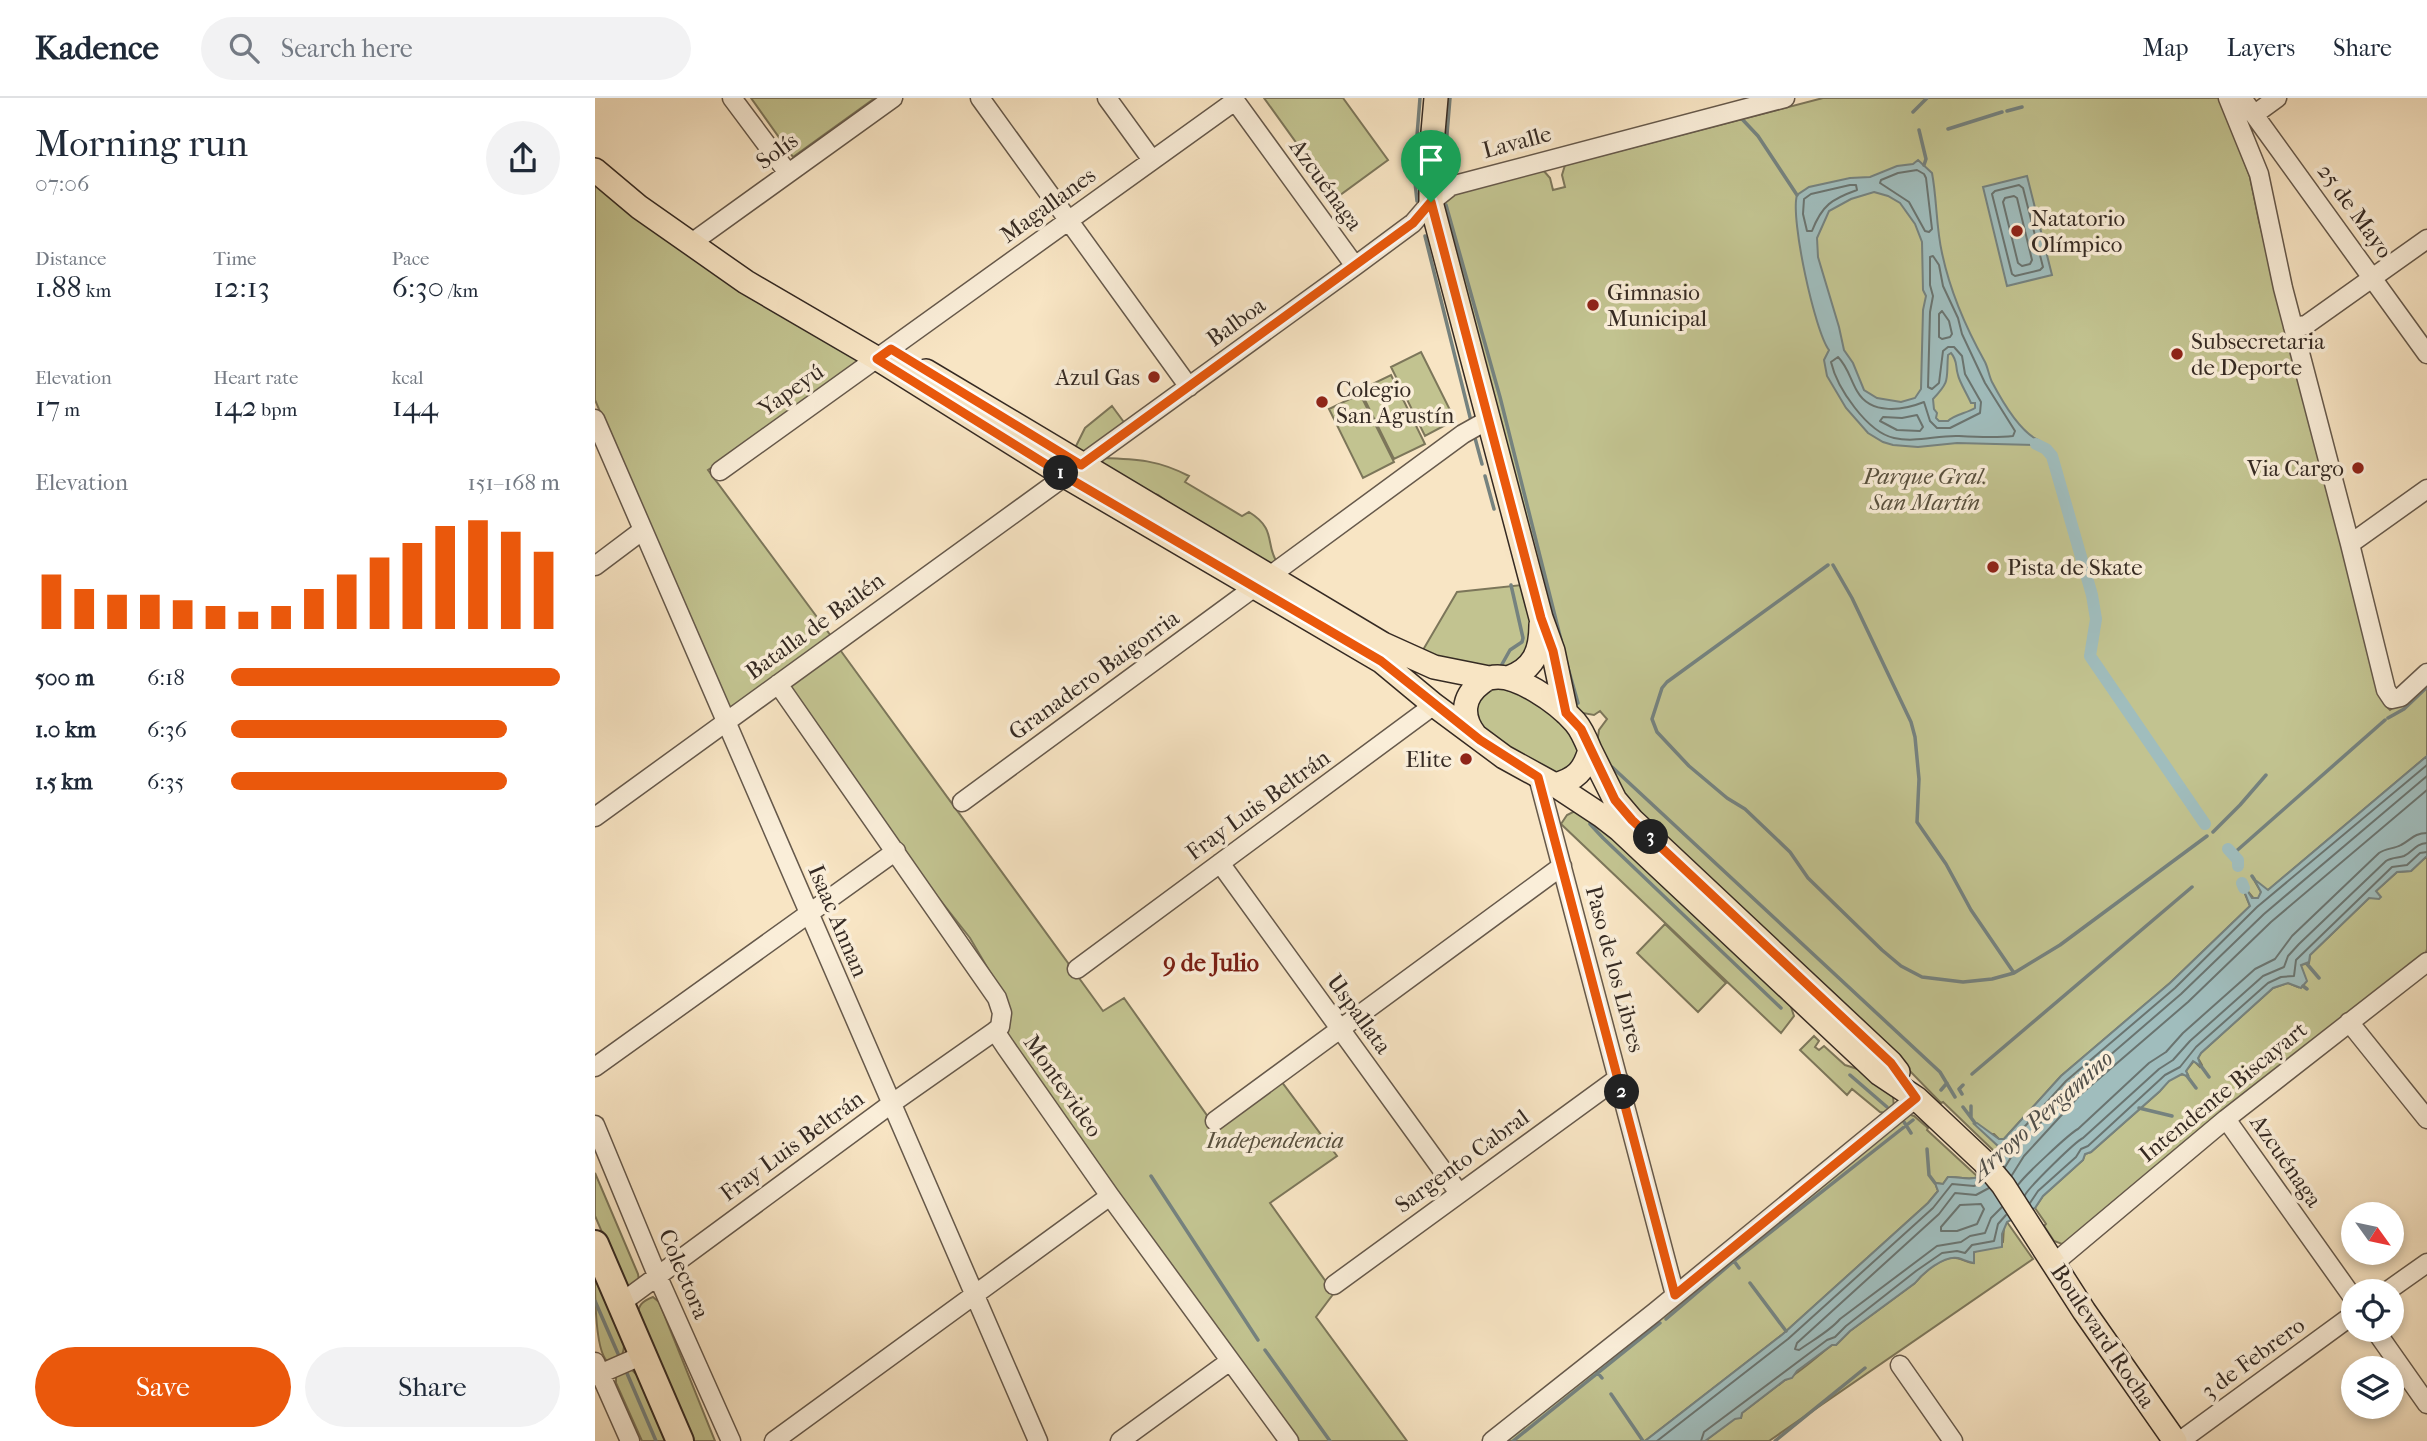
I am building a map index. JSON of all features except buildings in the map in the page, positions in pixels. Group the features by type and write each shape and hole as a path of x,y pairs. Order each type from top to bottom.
{"highway":[{"path":"595,1244 680,1441"}],"main road":[{"path":"1436,98 1431,155 1431,202 1541,618 1553,651 1566,713"},
{"path":"595,151 746,282 884,354 1073,471 1263,582 1408,657 1456,672 1498,678 1544,696 1581,729 1615,800 1632,820 1891,1063 1916,1098"},
{"path":"595,170 639,207 696,240"},
{"path":"1263,582 1381,661 1480,740 1620,830 1880,1074 1916,1098"},
{"path":"1480,740 1467,723 1464,711 1467,697 1498,678 1530,666 1538,653 1541,618"},
{"path":"1547,781 1569,781 1579,775 1586,765 1590,750"},
{"name":"Boulevard Rocha","path":"1916,1098 1983,1161 2003,1185 2053,1264 2175,1441"}],"street":[{"path":"732,98 788,173"},
{"name":"Solís","path":"696,240 893,98"},
{"path":"980,98 1189,387"},
{"path":"1107,98 1152,160"},
{"name":"Lavalle","path":"1431,202 1451,186 1739,103 1785,98"},
{"path":"2228,98 2259,174 2293,327 2386,690 2392,699 2401,697 2427,673"},
{"name":"25 de Mayo","path":"2242,98 2427,354"},
{"path":"2255,114 2277,98"},
{"name":"Magallanes","path":"884,354 1234,99"},
{"name":"Azcuénaga","path":"1234,99 1355,266"},
{"name":"Balboa","path":"1073,471 1413,223 1431,202"},
{"path":"2293,327 2306,325 2427,239"},
{"name":"Yapeyú","path":"720,471 884,354"},
{"name":"Isaac Annan","path":"595,419 1038,1441"},
{"path":"1263,582 1463,434 1488,420"},
{"name":"Batalla de Bailén","path":"595,817 1073,471"},
{"path":"2350,544 2427,489"},
{"path":"595,566 643,530"},
{"name":"Granadero Baigorria","path":"962,802 1263,582"},
{"name":"Montevideo","path":"778,684 997,998 1002,1013 1000,1027 995,1031 1110,1196 1289,1441"},
{"name":"Fray Luis Beltrán","path":"1077,969 1434,705"},
{"name":"Paso de los Libres","path":"1547,781 1562,866 1675,1295"},
{"path":"595,1067 896,851"},
{"name":"Uspallata","path":"1220,863 1459,1193"},
{"path":"1215,1121 1562,866"},
{"name":"Intendente Biscayart","path":"2053,1264 2226,1118 2427,962"},
{"path":"2349,1022 2427,1119"},
{"name":"Fray Luis Beltrán","path":"621,1303 891,1104 995,1031"},
{"name":"Sargento Cabral","path":"1334,1285 1618,1078"},
{"path":"1492,1441 1916,1098"},
{"name":"Azcuénaga","path":"2226,1118 2341,1281"},
{"name":"Colectora","path":"595,1125 657,1275 731,1441"},
{"path":"774,1441 1110,1196"},
{"path":"2404,1279 2427,1263"},
{"name":"3 de Febrero","path":"2180,1441 2341,1323"},
{"path":"2383,1342 2427,1404"},
{"path":"630,1441 597,1371 643,1355"},
{"path":"1120,1441 1230,1361"},
{"path":"1900,1365 1953,1441"}],"green space":[{"path":"751,98 875,98 793,157"},
{"path":"1264,98 1343,98 1388,160 1336,198"},
{"name":"Parque Gral. San Martín","path":"1823,98 2220,98 2250,177 2259,221 2385,705 2390,710 2427,682 2427,756 2267,891 2254,880 2261,892 2259,898 2255,900 2243,889 2250,906 2170,983 2061,1076 2003,1140 1994,1134 1987,1134 1999,1147 1996,1153 1941,1103 1839,998 1630,809 1597,743 1599,730 1607,719 1600,711 1594,715 1577,712 1442,208 1444,202 1453,194 1543,170 1550,178 1553,190 1565,187 1562,175 1565,165"},
{"path":"595,181 742,293 771,305 860,358 859,371 708,470 831,636 732,708 724,703 595,400"},
{"path":"1421,352 1455,420 1425,436 1391,367"},
{"path":"1391,375 1425,444 1394,459 1360,390"},
{"path":"1360,394 1394,462 1363,478 1329,409"},
{"path":"1112,406 1126,425 1087,453 1074,450 1085,428"},
{"path":"1103,458 1137,460 1167,467 1189,476 1185,482 1242,516 1249,512 1264,525 1278,564 1272,567 1200,525 1158,495 1141,490 1102,465"},
{"path":"1522,585 1533,626 1534,642 1516,667 1478,668 1420,655 1457,592"},
{"name":"Independencia","path":"838,647 1103,1011 1124,998 1216,1128 1281,1081 1337,1156 1270,1203 1334,1293 1316,1317 1407,1441 1296,1441 1009,1039 997,984 970,938 933,891 793,693 791,686 794,680"},
{"path":"1504,685 1556,714 1579,747 1578,763 1558,775 1498,742 1474,720 1478,692"},
{"path":"1575,811 1596,818 1788,998 1794,1016 1781,1033 1561,824 1567,815"},
{"path":"2427,856 2425,956 2227,1107 2070,1242 2062,1244 2054,1241 2035,1208 2043,1196 2083,1160 2085,1154 2091,1152 2165,1084 2179,1075 2188,1075 2186,1071 2194,1061 2200,1067 2202,1065 2198,1058 2201,1053 2273,988 2288,983 2298,987 2301,965 2309,963 2310,955 2369,898 2377,898 2376,891 2397,872 2411,871"},
{"path":"1665,924 1726,983 1698,1012 1637,953"},
{"path":"1814,1036 1819,1041 1815,1047 1819,1050 1824,1046 1845,1065 1864,1071 1893,1096 1894,1108 1886,1113 1880,1112 1852,1089 1847,1095 1800,1050"},
{"path":"1908,1114 1928,1128 1927,1130 1978,1177 1948,1177 1943,1184 1935,1183 1938,1191 1928,1203 1783,1334 1645,1441 1503,1441"},
{"path":"595,1173 638,1274 639,1280 635,1286 628,1286 623,1281 595,1216"},
{"path":"2007,1222 2033,1259 1769,1441 1705,1441 1735,1418 1741,1418 1742,1413 1832,1345 1836,1345 1933,1266 1951,1258 1973,1263 1974,1252 2003,1242"},
{"path":"595,1277 624,1344 621,1356 608,1362 598,1336"},
{"path":"653,1297 659,1302 715,1441 692,1441 637,1318 641,1304"},
{"path":"631,1369 637,1375 666,1441 642,1441 616,1383 616,1376"}],"water":[{"path":"1918,160 1932,173 1942,253 1965,323 2006,406 2024,430 2038,440 2034,445 1957,443 1918,447 1883,442 1868,433 1846,408 1827,376 1824,360 1829,350 1817,321 1805,274 1797,226 1797,195 1809,187 1850,178 1870,177 1897,166 1913,164","holes":["1874,192 1900,203 1915,224 1922,242 1923,290 1926,296 1923,310 1921,389 1915,398 1901,402 1877,398 1864,390 1853,363 1844,350 1818,257 1817,238 1829,211 1851,199","1951,353 1960,381 1971,403 1975,403 1975,408 1948,421 1939,421 1936,418 1933,399 1945,383 1948,355"]},
{"name":"Natatorio Olímpico","path":"2027,176 2052,275 2007,286 1983,187"},
{"name":"Arroyo Pergamino","path":"2427,756 2427,856 2411,871 2397,872 2376,891 2381,897 2379,899 2369,898 2310,955 2309,962 2301,965 2307,981 2301,988 2288,983 2273,988 2201,1053 2198,1058 2201,1066 2193,1061 2186,1071 2188,1075 2182,1074 2169,1081 2091,1152 2085,1154 2083,1160 2043,1196 2035,1208 2007,1222 2002,1234 2002,1247 1974,1252 1974,1263 1952,1258 1934,1266 1850,1331 1836,1345 1832,1345 1797,1371 1792,1378 1785,1380 1742,1413 1741,1418 1735,1419 1705,1441 1645,1441 1783,1334 1928,1203 1938,1191 1935,1183 1943,1184 1948,1177 1978,1177 1999,1147 1974,1124 1977,1123 1999,1139 2004,1139 2061,1076 2170,983 2250,906 2243,888 2245,887 2252,898 2258,898 2261,892 2254,879 2268,890"}],"waterway":[{"path":"1417,201 1414,173 1420,98"},
{"path":"1444,170 1450,98"},
{"path":"1913,112 1927,98"},
{"path":"2007,111 2022,107"},
{"path":"1948,129 2002,112"},
{"path":"1742,119 1758,136 1797,195"},
{"path":"1919,130 1926,159 1924,165"},
{"path":"1446,205 1500,397 1561,640"},
{"path":"1425,236 1471,421"},
{"path":"1475,438 1482,464"},
{"path":"2036,444 2052,456 2092,595 2096,619 2090,656 2205,824"},
{"path":"1485,476 1494,509"},
{"path":"1828,565 1667,682 1662,688 1652,719 1657,732 1689,766 1727,798 1745,809 1790,852 1808,878 1901,966 1922,977 1963,982 2014,973 2060,945 2207,836"},
{"path":"1833,565 1852,598 1911,722 1919,779 1917,822 1946,864 1971,910 2014,973"},
{"path":"1501,666 1510,650 1522,642 1523,638 1511,585"},
{"path":"1566,661 1578,703"},
{"path":"2388,718 2404,709 2427,687"},
{"path":"2233,854 2385,720"},
{"path":"1612,767 1940,1072 1955,1097"},
{"path":"2213,832 2266,775"},
{"path":"1590,824 1781,1008"},
{"path":"2228,849 2238,860 2238,866"},
{"path":"2238,860 2241,864"},
{"path":"2242,883 2244,888"},
{"path":"1972,1074 2192,887"},
{"path":"2307,964 2319,978"},
{"path":"2303,986 2307,989"},
{"path":"2201,1066 2209,1077"},
{"path":"1850,1075 1887,1107"},
{"path":"2187,1076 2196,1088"},
{"path":"1941,1090 1947,1083"},
{"path":"1962,1094 1959,1089 1963,1085"},
{"path":"1971,1106 1971,1117"},
{"path":"1963,1107 1975,1123"},
{"path":"2139,1108 2172,1116"},
{"path":"1666,1319 1734,1261 1913,1120"},
{"path":"1904,1122 1911,1133"},
{"path":"1927,1149 1929,1175 1935,1183"},
{"path":"1151,1176 1258,1340"},
{"path":"1734,1261 1739,1268"},
{"path":"1750,1283 1786,1331"},
{"path":"595,1301 619,1356"},
{"path":"1513,1441 1660,1323"},
{"path":"1265,1350 1330,1441"},
{"path":"1775,1441 1865,1368"},
{"path":"626,1371 656,1441"},
{"path":"1597,1372 1602,1378"},
{"path":"1611,1394 1643,1441"}],"place":[{"name":"Natatorio Olímpico","path":"2017,231"},
{"name":"Gimnasio Municipal","path":"1593,305"},
{"name":"Subsecretaria de Deporte","path":"2177,354"},
{"name":"Azul Gas","path":"1154,377"},
{"name":"Colegio San Agustín","path":"1322,402"},
{"name":"Via Cargo","path":"2358,468"},
{"name":"Pista de Skate","path":"1993,567"},
{"name":"Elite","path":"1466,759"}],"district":[{"name":"9 de Julio","path":"1211,963"}],"route":[{"path":"1431,202 1541,618 1553,651 1566,713 1581,729 1615,800 1632,820 1891,1063 1916,1098 1675,1295 1538,777 1480,740 1381,661 1065,476 877,359 891,349 1081,465 1413,223 1431,202"}]}
